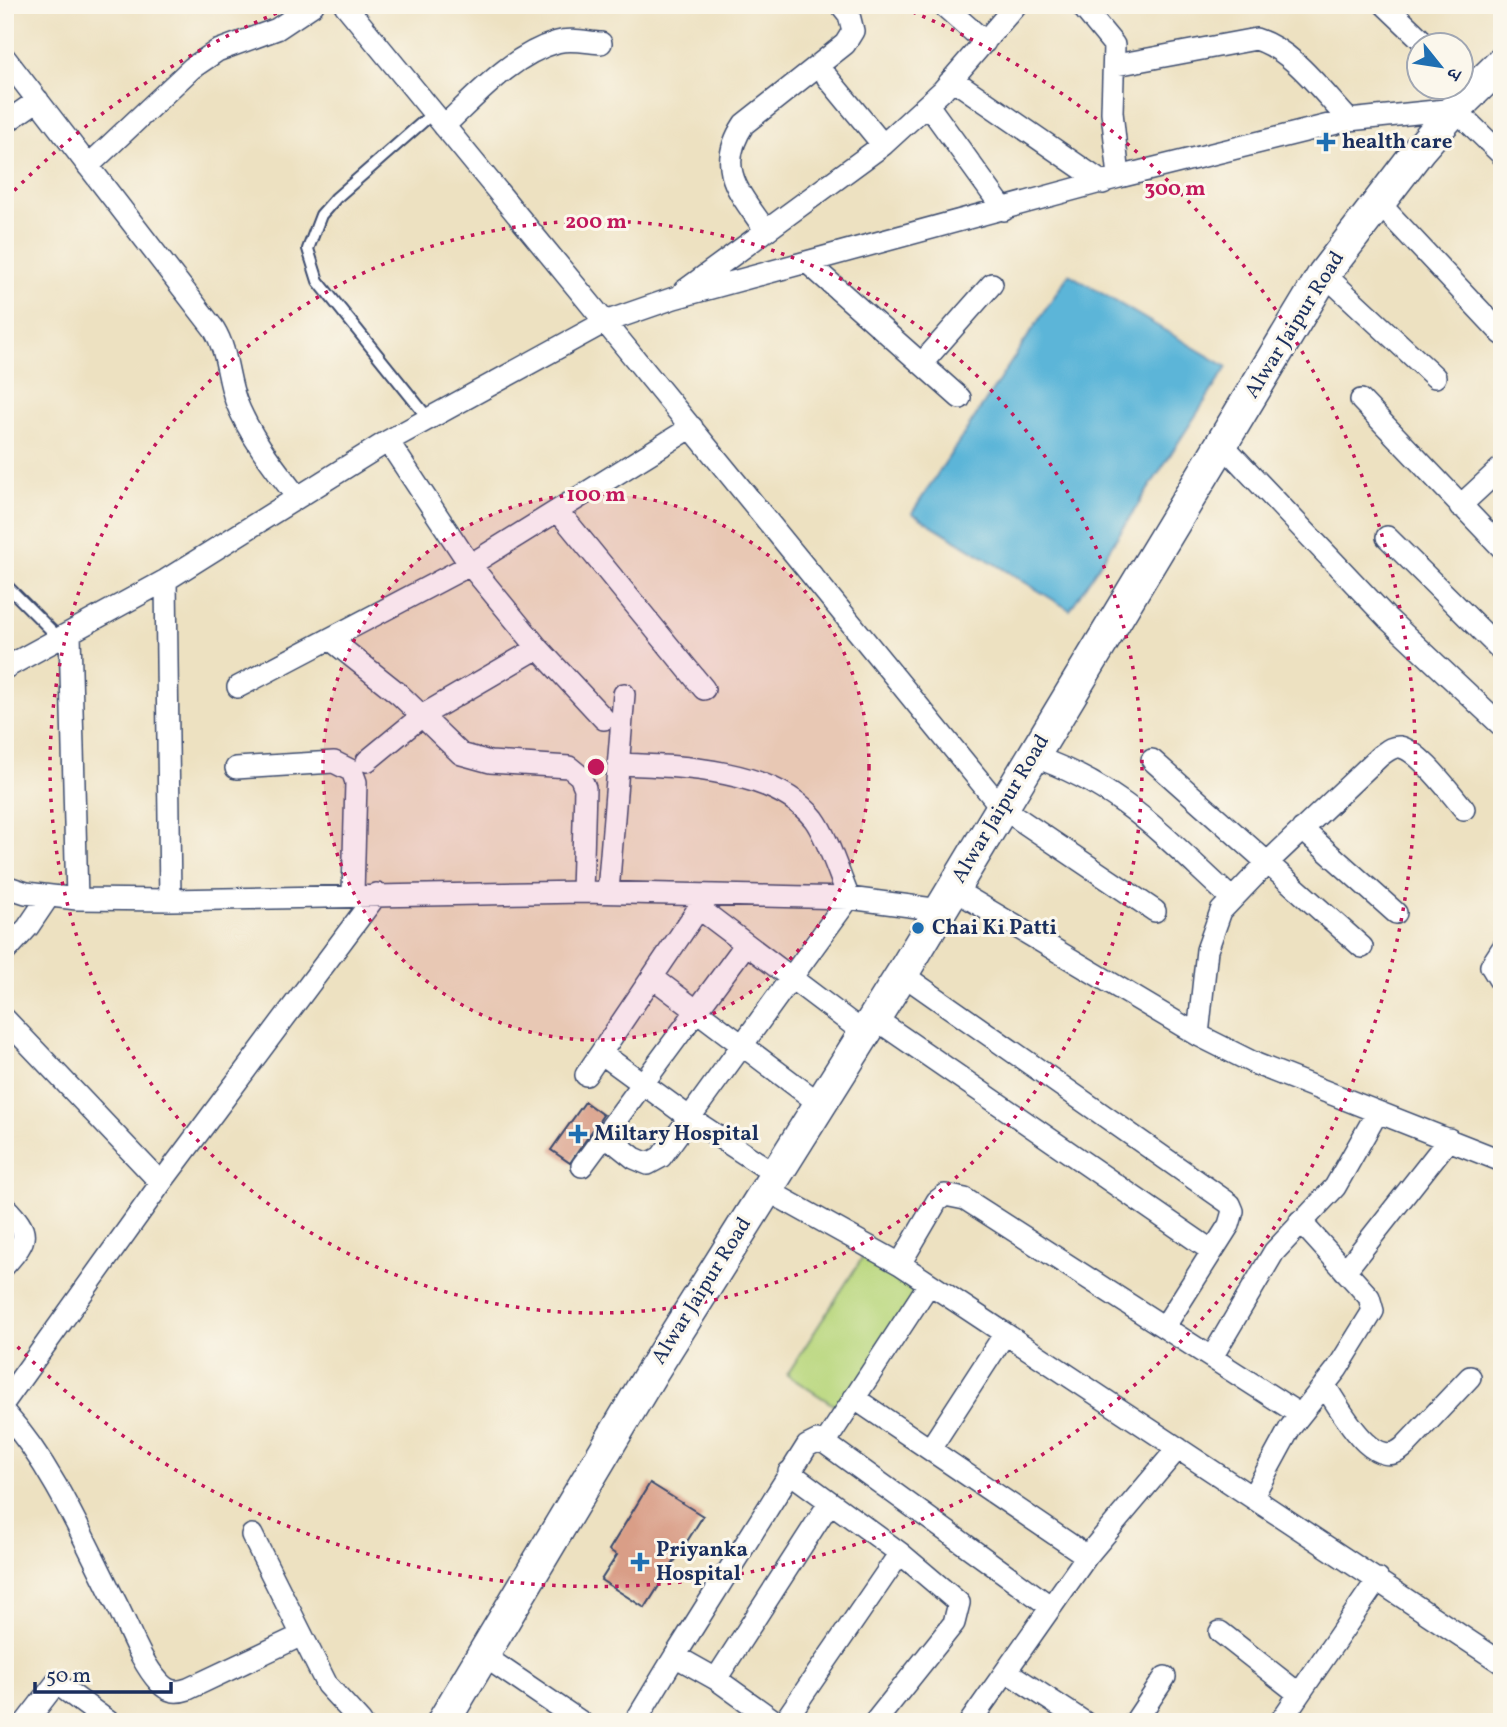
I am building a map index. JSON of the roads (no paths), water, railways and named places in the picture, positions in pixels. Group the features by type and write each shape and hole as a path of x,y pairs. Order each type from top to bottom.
{"main road":[{"name":"Alwar Jaipur Road","path":"1476,82 1502,63"},
{"name":"Alwar Jaipur Road","path":"449,1719 645,1384 902,974 1324,274 1455,102"}],"street":[{"path":"88,166 192,68 217,51 276,29 313,5"},
{"path":"345,5 1001,807 1156,911"},
{"path":"766,231 730,174 732,142 744,124 845,44 853,31 849,15 841,5"},
{"path":"943,5 985,42"},
{"path":"674,298 883,145 928,105 1016,5"},
{"path":"1081,5 1114,45 1111,180"},
{"path":"1385,5 1413,32"},
{"path":"1115,65 1256,38 1267,42 1285,56 1349,120"},
{"path":"439,119 503,72 542,48 559,41 601,43"},
{"path":"5,58 224,345 234,392 245,419 265,456 297,497"},
{"path":"827,76 883,145"},
{"path":"952,79 1111,180"},
{"path":"5,123 38,100"},
{"path":"5,668 166,580 388,441 605,322 674,298 1111,180 1422,102"},
{"path":"1469,102 1502,155"},
{"path":"928,105 1004,210"},
{"path":"1378,202 1502,334"},
{"path":"808,263 923,362 960,398"},
{"path":"1324,274 1435,377"},
{"path":"923,362 992,284"},
{"path":"1361,400 1502,548"},
{"path":"238,687 470,565 692,427"},
{"path":"388,441 470,565 538,648 604,719"},
{"path":"1222,444 1388,619 1502,726"},
{"path":"1460,506 1502,467"},
{"path":"559,512 704,689"},
{"path":"1387,537 1502,651"},
{"path":"166,580 170,900"},
{"path":"65,637 77,899"},
{"path":"330,639 423,715 450,747 461,754 490,762 569,767 580,776 585,798 582,891"},
{"path":"367,761 423,715 538,648"},
{"path":"608,892 624,694"},
{"path":"1198,1035 1209,939 1218,917 1231,898 1302,829 1392,748 1402,747 1414,754 1464,809"},
{"path":"1032,756 1065,767 1124,801 1231,898"},
{"path":"1152,760 1362,947"},
{"path":"236,768 334,762 352,771 356,782 352,894"},
{"path":"618,764 690,767 710,771 757,783 797,802 815,821 849,898"},
{"path":"1302,829 1396,913"},
{"path":"5,886 48,896 77,899 170,900 582,891 704,902 849,898 947,900 1198,1035 1282,1076 1502,1161"},
{"path":"5,1401 161,1183 377,894"},
{"path":"5,952 28,927 48,896"},
{"path":"605,1135 634,1158 648,1164 661,1157 849,898"},
{"path":"704,902 746,944 792,978 869,1025 1212,1251"},
{"path":"586,1075 704,902"},
{"path":"582,1166 746,944"},
{"path":"1502,949 1491,965 1502,984"},
{"path":"902,974 1225,1199 1233,1210 1232,1218 1165,1326"},
{"path":"652,977 820,1104"},
{"path":"5,1018 161,1183"},
{"path":"601,1053 690,1118 770,1182 900,1264 1502,1663"},
{"path":"1212,1357 1275,1252 1300,1221 1335,1187 1377,1113"},
{"path":"1345,1271 1449,1139"},
{"path":"900,1264 937,1201 944,1195 965,1199 1299,1414"},
{"path":"5,1207 24,1229 24,1240 5,1265"},
{"path":"1253,1496 1299,1414 1324,1385 1373,1311 1370,1297 1300,1221"},
{"path":"825,1443 929,1284"},
{"path":"930,1449 1004,1335"},
{"path":"1324,1385 1365,1442 1387,1455 1396,1455 1470,1377"},
{"path":"854,1398 1087,1556"},
{"path":"5,1413 47,1468 138,1647 158,1681 167,1689 177,1692 188,1689 302,1635"},
{"path":"635,1722 789,1472 807,1446 817,1441 825,1443 1051,1607"},
{"path":"970,1722 1087,1556 1178,1448"},
{"path":"789,1472 956,1597 959,1612 875,1722"},
{"path":"716,1679 830,1502"},
{"path":"252,1535 327,1685 361,1722"},
{"path":"784,1722 900,1553"},
{"path":"1280,1722 1378,1579"},
{"path":"1220,1632 1299,1694"},
{"path":"484,1656 581,1722"},
{"path":"675,1656 716,1679 776,1722"},
{"path":"1006,1671 1084,1722"},
{"path":"1135,1722 1165,1676"},
{"path":"26,1722 49,1687 56,1683 108,1722"}],"lane":[{"path":"428,418 318,281 308,248 321,215 336,198 439,119"},
{"path":"5,584 65,637"}],"water":[{"path":"1069,274 1227,367 1070,610 912,513"}],"place":[{"name":"health care","path":"1326,142"},
{"name":"Chai Ki Patti","path":"918,928"},
{"name":"Miltary Hospital","path":"578,1134"},
{"name":"Priyanka Hospital","path":"640,1562"}]}
